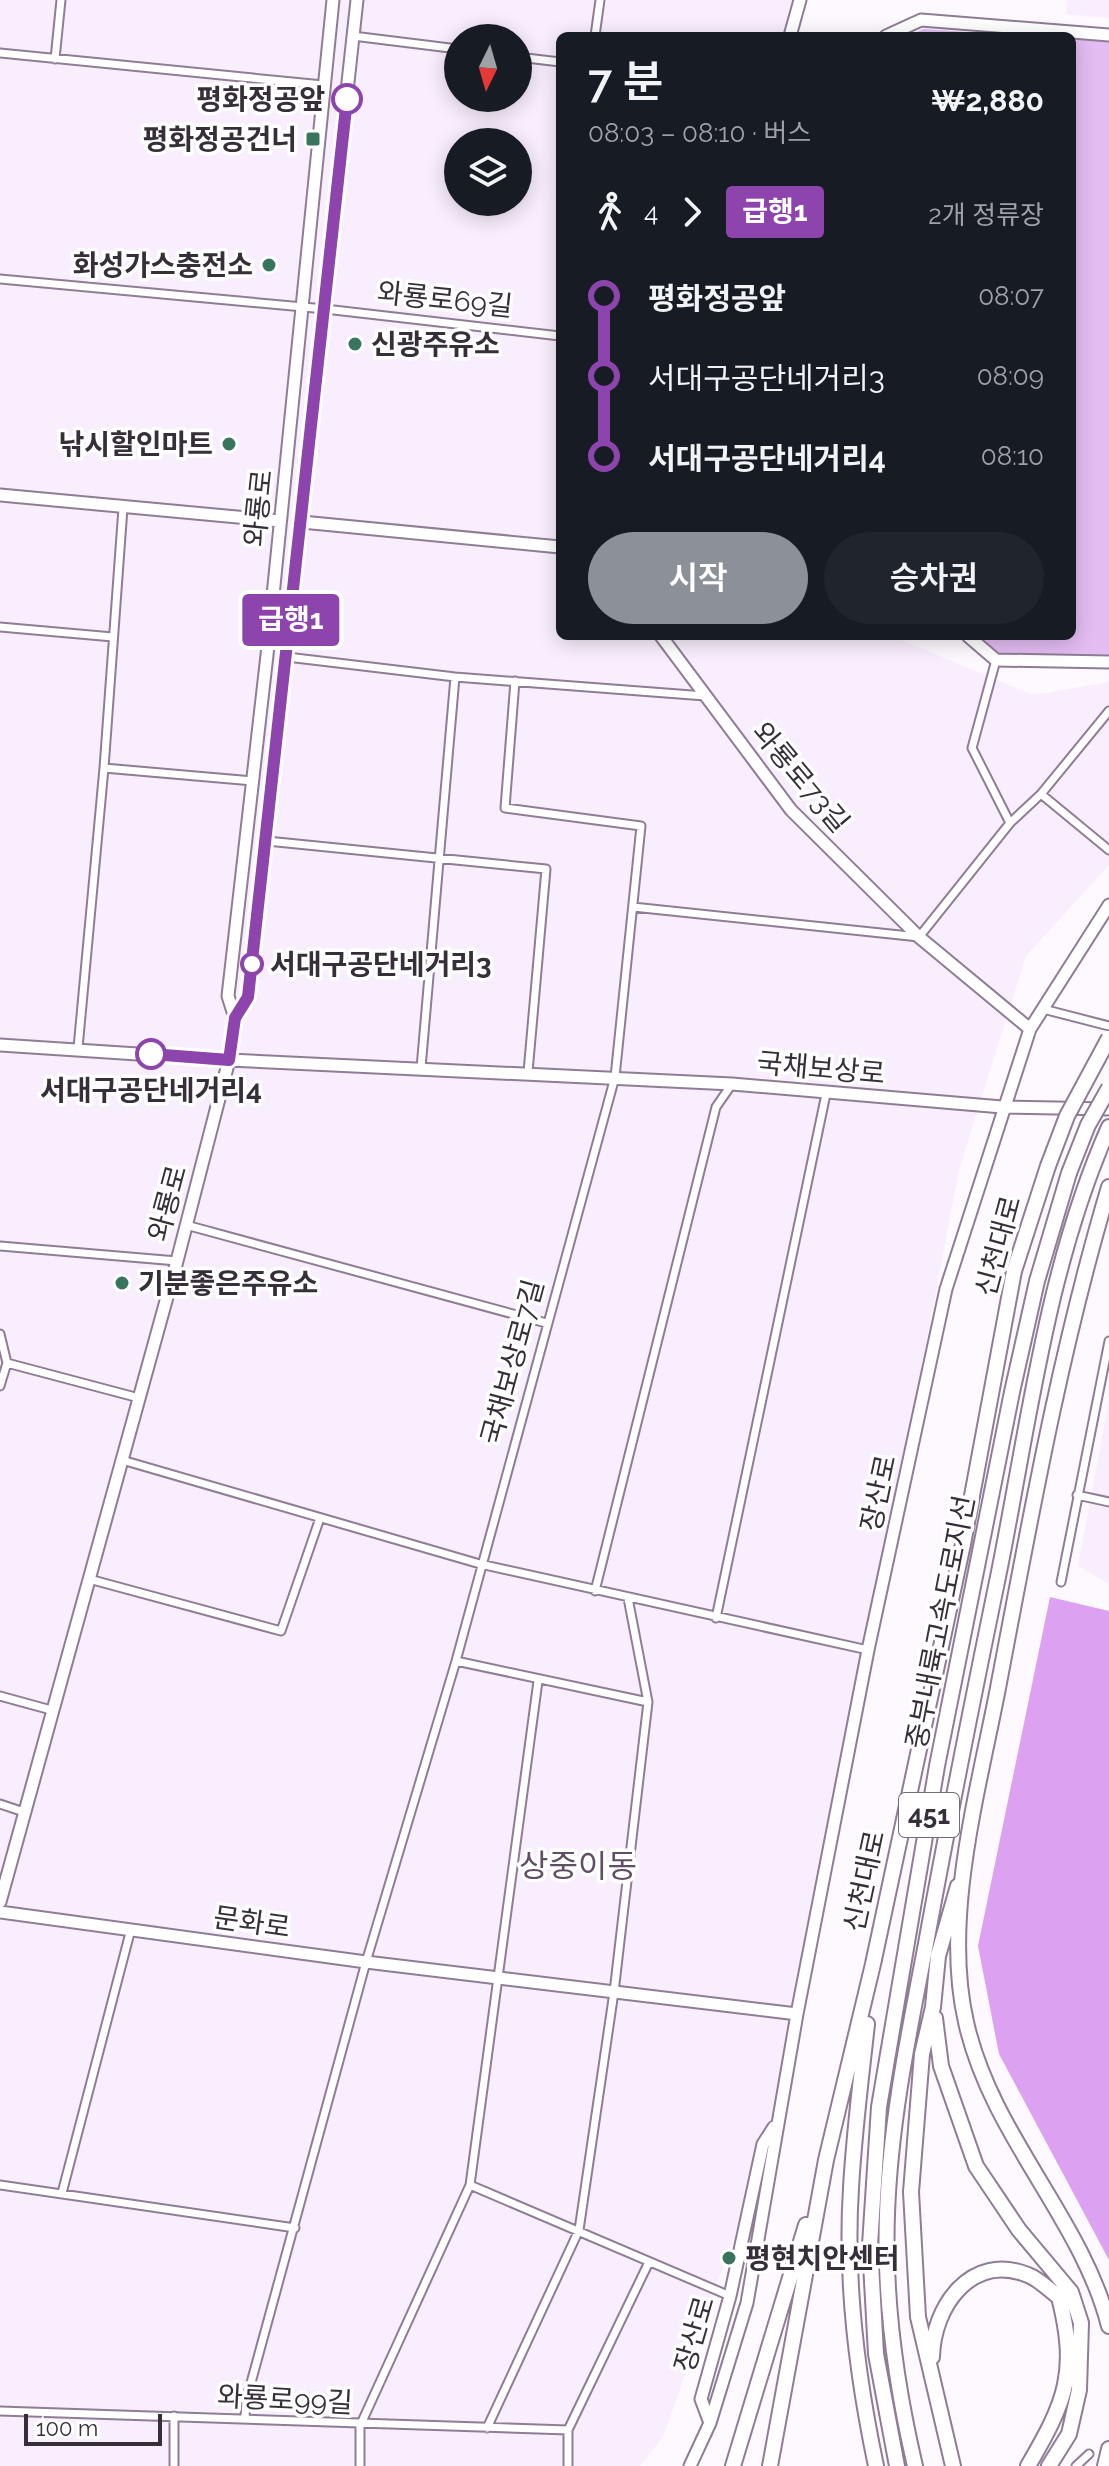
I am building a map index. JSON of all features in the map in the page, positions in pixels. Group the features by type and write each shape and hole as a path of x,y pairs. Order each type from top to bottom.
{"highway":[{"name":"신천대로","path":"770,2466 826,2160 873,1964 963,1544 1014,1271 1067,1116 1109,1038"},
{"name":"중부내륙고속도로지선","path":"897,2466 876,2354 870,2245 879,2107 935,1780 1037,1281 1069,1173 1088,1125 1109,1088"},
{"name":"중부내륙고속도로지선","path":"915,2466 895,2349 890,2288 887,2215 895,2116 941,1862 1057,1281 1086,1182 1109,1127"},
{"path":"953,2466 918,2317 911,2192 922,2054 933,2007 938,1956 967,1851 1036,1485 1084,1272 1109,1188"},
{"path":"967,1851 957,1965 966,2022 996,2105 1084,2260 1101,2295 1109,2326"},
{"path":"873,1964 851,2189 850,2246 859,2368 876,2466"},
{"path":"933,2007 941,2066 976,2166 1019,2230 1071,2292 1081,2323 1079,2390 1069,2434 1049,2466"},
{"path":"733,2466 826,2160"},
{"path":"933,2386 935,2330 949,2297 964,2283 990,2271 1027,2274 1059,2297 1067,2328 1067,2389 1028,2466"},
{"path":"1105,2466 1109,2449"}],"main road":[{"name":"와룡로","path":"235,1018 228,996 333,0"},
{"name":"와룡로","path":"0,1902 177,1261 229,1060 235,1018 248,997 357,0"},
{"path":"791,32 800,0"},
{"path":"895,32 921,20 1071,32"},
{"path":"1076,32 1109,35"},
{"path":"0,495 280,521"},
{"path":"302,522 556,547"},
{"name":"와룡로73길","path":"664,640 791,810 919,937 1030,1029"},
{"path":"973,640 996,660 1109,662"},
{"name":"장산로","path":"690,2466 710,2423 747,2303 797,2014 868,1650 946,1289 1002,1107 1030,1029 1109,905"},
{"name":"국채보상로","path":"0,1045 229,1060 732,1084 1002,1107 1109,1109"},
{"name":"문화로","path":"0,1912 366,1962 797,2014"},
{"name":"장산로","path":"710,2423 701,2399 730,2296 763,2144 778,2120"}],"street":[{"path":"55,59 61,0"},
{"path":"596,32 600,0"},
{"path":"353,36 444,47"},
{"path":"0,53 323,85"},
{"path":"532,59 556,62"},
{"name":"와룡로69길","path":"0,279 325,309 556,336"},
{"path":"78,1048 104,768 123,508"},
{"path":"0,627 113,637"},
{"path":"287,657 455,677 705,696"},
{"path":"996,660 972,748 1010,823"},
{"path":"421,1068 455,677"},
{"name":"국채보상로7길","path":"245,2417 246,2401 366,1962 456,1661 615,1077 641,826 505,808 515,681"},
{"path":"633,907 919,937 1010,823 1041,794 1109,711"},
{"path":"104,768 253,781"},
{"path":"1041,794 1109,850"},
{"path":"267,841 546,869 528,1072"},
{"path":"1043,1009 1109,1026"},
{"path":"595,1591 716,1107 732,1084"},
{"path":"716,1618 826,1094"},
{"path":"186,1225 546,1323"},
{"path":"0,1246 177,1261"},
{"path":"0,1334 7,1363 0,1386"},
{"path":"1061,1582 1109,1341"},
{"path":"7,1363 139,1398"},
{"path":"122,1460 480,1564 868,1650"},
{"path":"1077,1495 1109,1502"},
{"path":"89,1579 281,1631 320,1518"},
{"path":"487,2428 579,2230 614,1992 648,1702 628,1598"},
{"path":"456,1661 538,1681 648,1702"},
{"path":"360,2466 360,2426 470,2185 538,1681"},
{"path":"0,1696 51,1710"},
{"path":"0,1804 24,1812"},
{"path":"62,2193 131,1929"},
{"path":"0,2185 295,2228"},
{"path":"470,2185 730,2296"},
{"path":"568,2466 568,2430 649,2262"},
{"name":"와룡로99길","path":"0,2411 245,2417 360,2426 568,2430"},
{"path":"174,2416 174,2466"},
{"path":"1076,2466 1089,2454"}],"shaded area":[{"path":"0,0 797,0 789,32 556,32 556,640 902,640 1033,695 1109,682 1109,865 1026,956 959,1170 782,2101 663,2437 640,2466 0,2466"},
{"path":"1067,0 1109,0 1109,18 1066,14"},
{"path":"924,29 967,32 916,32"},
{"path":"1076,39 1109,42 1109,657 996,654 980,640 1076,640"},
{"path":"1109,1400 1109,1584 1078,1566"},
{"path":"1050,1597 1109,1611 1109,2260 999,2054 978,1946"}],"bus line":[{"name":"급행1","path":"151,1054 229,1060 235,1018 248,997 347,99"}],"place":[{"name":"평화정공앞","path":"347,99"},
{"name":"평화정공건너","path":"313,139"},
{"name":"화성가스충전소","path":"269,265"},
{"name":"신광주유소","path":"355,344"},
{"name":"낚시할인마트","path":"229,444"},
{"name":"서대구공단네거리3","path":"252,964"},
{"name":"서대구공단네거리4","path":"151,1054"},
{"name":"기분좋은주유소","path":"122,1283"},
{"name":"평현치안센터","path":"729,2258"}],"district":[{"name":"상중이동","path":"578,1866"}]}
